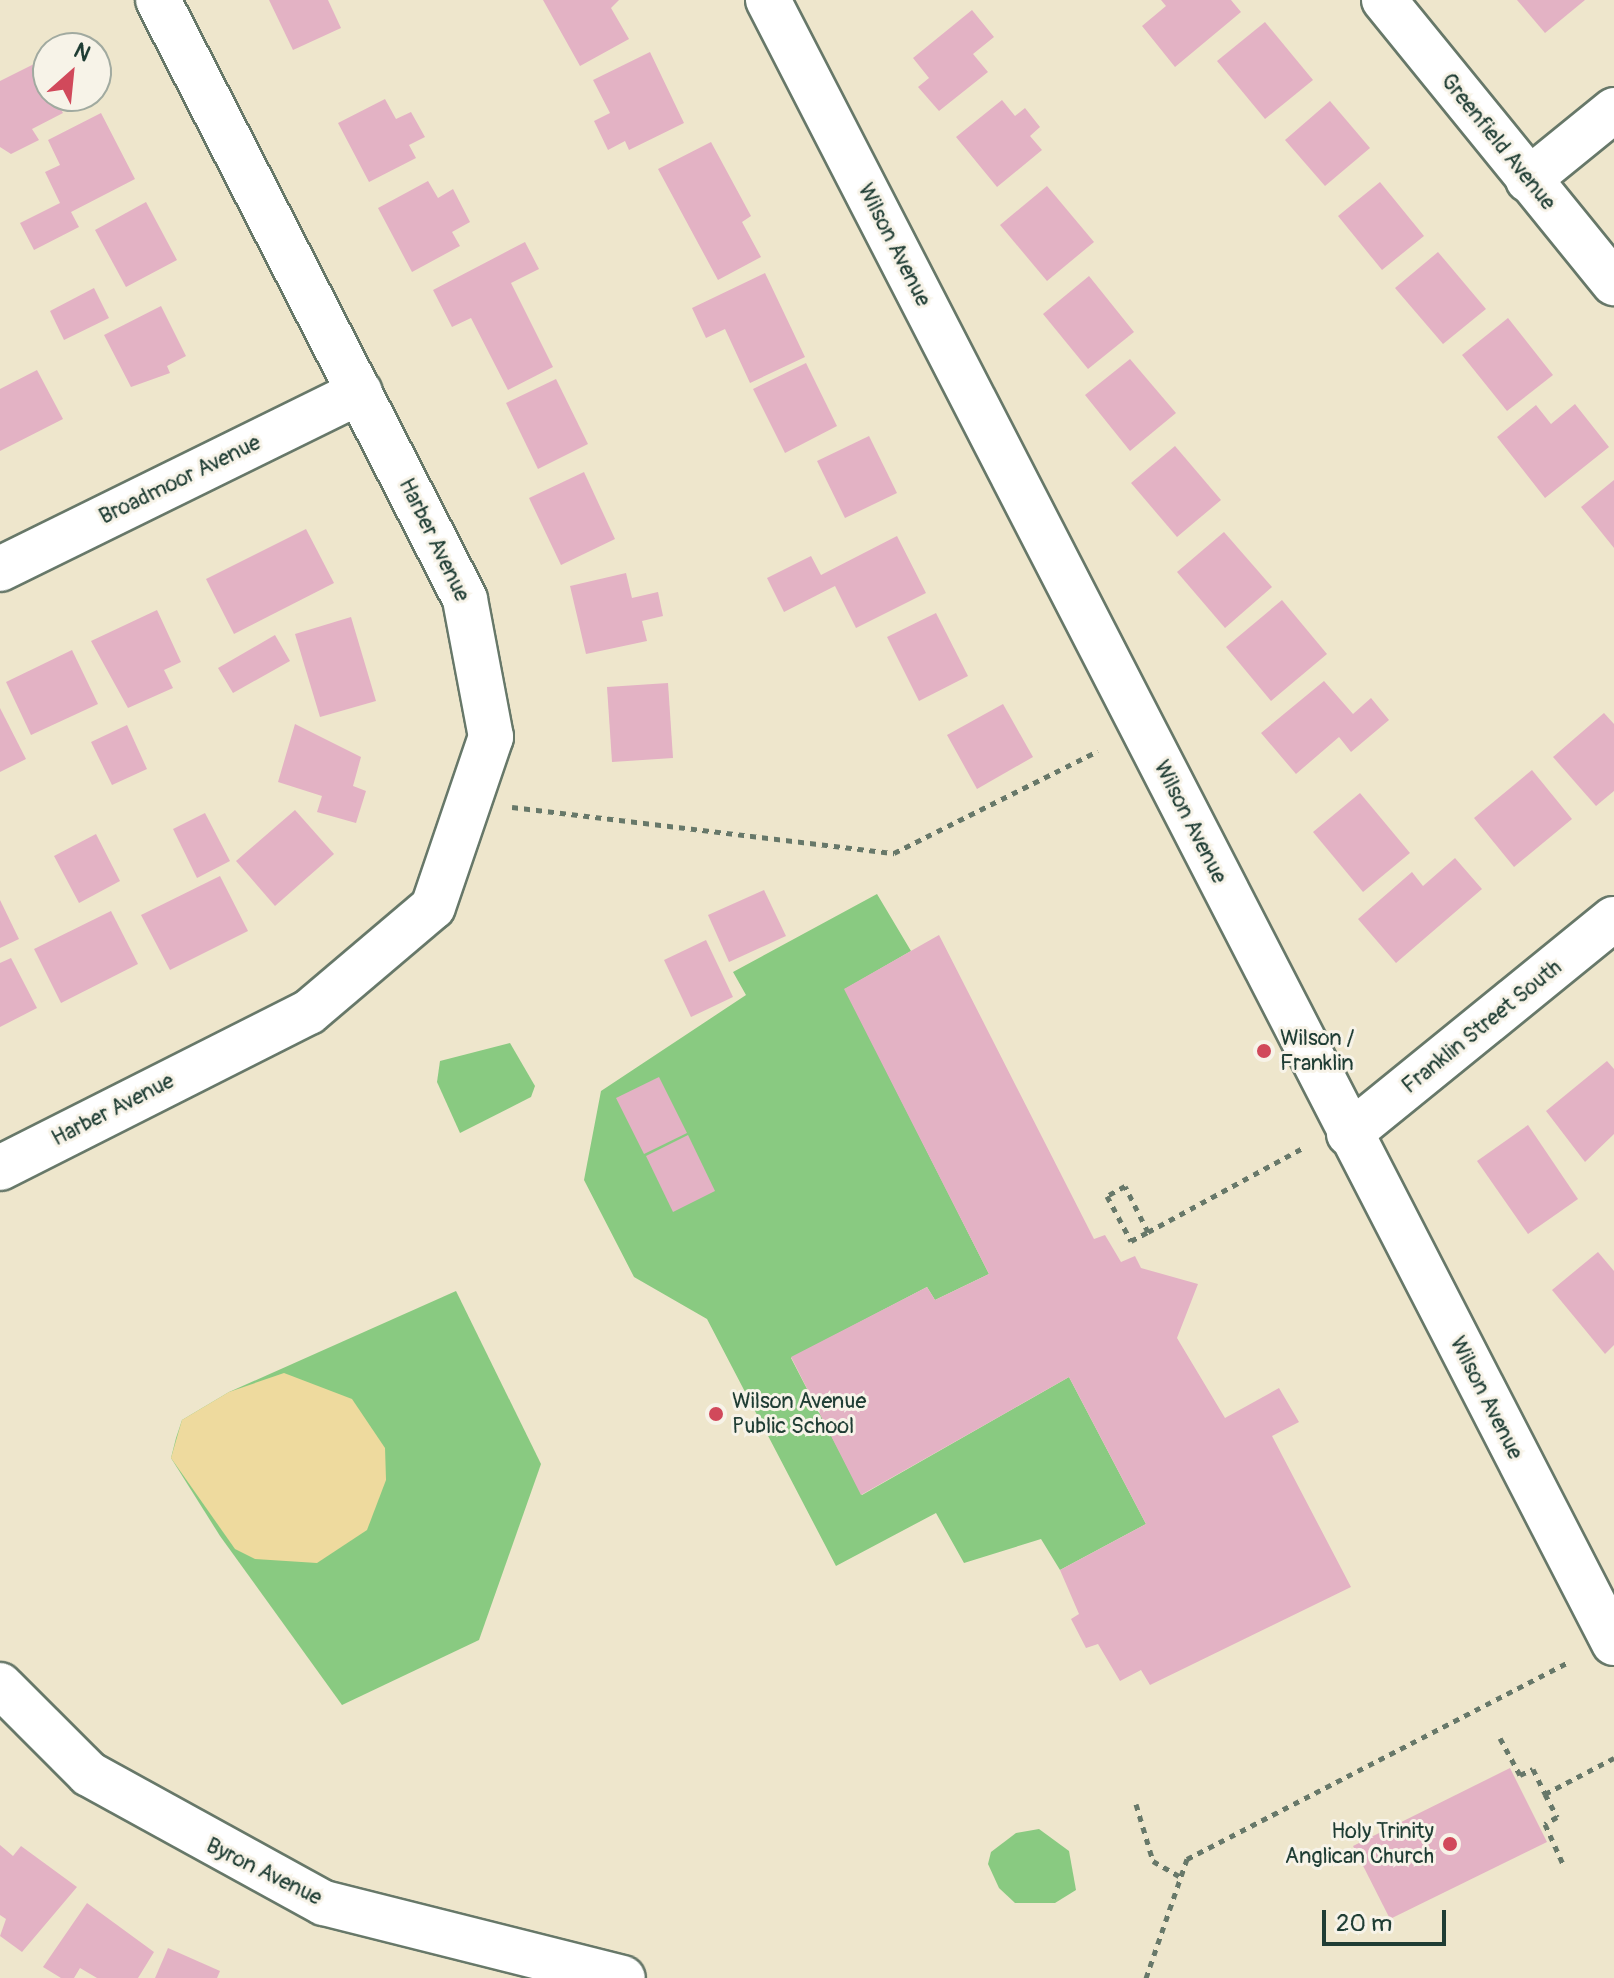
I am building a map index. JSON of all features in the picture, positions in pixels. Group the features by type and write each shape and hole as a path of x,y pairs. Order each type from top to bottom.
{"street":[{"name":"Harber Avenue","path":"0,1168 309,1012 433,907 491,737 465,599 158,0"},
{"name":"Wilson Avenue","path":"768,0 1349,1134 1614,1643"},
{"name":"Greenfield Avenue","path":"1384,0 1614,283"},
{"path":"1528,180 1614,110"},
{"name":"Broadmoor Avenue","path":"0,569 360,392"},
{"name":"Franklin Street South","path":"1349,1134 1614,919"},
{"name":"Byron Avenue","path":"0,1685 89,1774 324,1903 564,1972 623,1978"}],"path":[{"path":"507,807 894,853 1098,751"},
{"path":"1148,1232 1125,1186 1107,1196 1131,1241 1148,1232 1303,1148"},
{"path":"1146,1978 1187,1859 1569,1662"},
{"path":"1500,1738 1520,1775 1533,1769 1557,1817 1545,1824 1563,1864"},
{"path":"1545,1794 1614,1758"},
{"path":"1136,1804 1153,1861 1179,1876"}],"green space":[{"path":"877,894 911,951 845,989 989,1274 935,1300 927,1287 791,1358 862,1495 1069,1377 1146,1524 1060,1570 1041,1539 964,1563 936,1513 836,1566 707,1319 634,1277 584,1180 601,1091 746,995 733,972"},
{"path":"510,1043 535,1086 531,1097 460,1133 437,1082 440,1061"},
{"path":"456,1291 541,1464 479,1640 342,1705 220,1536 171,1458 176,1438 182,1420 229,1392"},
{"path":"1039,1829 1069,1851 1076,1890 1055,1903 1015,1903 999,1888 988,1864 991,1852 1016,1833"}],"sand":[{"path":"284,1373 352,1399 385,1448 386,1480 367,1530 317,1563 255,1559 235,1549 171,1458 182,1420 229,1392"}],"building":[{"path":"269,0 328,0 341,28 293,50"},
{"path":"543,0 619,0 611,8 629,39 580,66"},
{"path":"1161,0 1231,0 1241,12 1175,67 1142,26 1166,6"},
{"path":"1517,0 1585,0 1545,33"},
{"path":"972,10 994,37 973,54 988,72 939,111 918,87 929,78 913,58"},
{"path":"1265,22 1313,80 1265,119 1217,61"},
{"path":"650,52 684,123 629,150 625,141 608,150 594,121 610,113 593,80"},
{"path":"32,65 32,112 63,113 32,129 39,140 11,154 0,147 0,81"},
{"path":"385,99 396,119 411,112 425,137 409,145 416,158 369,182 338,123"},
{"path":"1002,100 1015,116 1025,108 1040,127 1030,136 1042,150 997,187 956,137"},
{"path":"1330,101 1370,148 1325,186 1285,140"},
{"path":"101,113 135,179 71,212 79,227 34,250 20,223 60,203 45,172 60,165 48,140"},
{"path":"711,142 751,216 742,222 761,257 718,280 658,169"},
{"path":"428,181 438,198 453,189 470,222 452,232 460,246 412,272 378,208"},
{"path":"1380,182 1424,236 1382,270 1338,216"},
{"path":"1047,186 1094,242 1047,281 1000,225"},
{"path":"146,202 177,260 126,287 95,230"},
{"path":"525,242 539,269 511,283 553,367 508,390 471,318 452,327 433,290"},
{"path":"1438,252 1486,309 1443,344 1395,288"},
{"path":"765,273 805,357 750,383 725,329 706,338 692,308"},
{"path":"1089,276 1134,332 1088,369 1043,314"},
{"path":"94,288 109,318 64,340 50,311"},
{"path":"161,306 186,356 167,366 170,373 131,387 104,335"},
{"path":"1508,318 1553,375 1507,411 1462,355"},
{"path":"1130,359 1176,413 1130,451 1085,395"},
{"path":"806,363 837,426 785,453 753,389"},
{"path":"37,370 63,419 0,451 0,389"},
{"path":"556,379 588,444 538,469 506,403"},
{"path":"1575,404 1609,447 1545,498 1497,437 1536,405 1551,424"},
{"path":"869,436 897,493 845,518 817,461"},
{"path":"1175,446 1221,500 1177,537 1131,483"},
{"path":"584,472 615,539 561,565 529,498"},
{"path":"1614,480 1614,548 1581,507"},
{"path":"306,529 334,583 234,634 206,579"},
{"path":"1224,532 1272,587 1225,628 1177,572"},
{"path":"897,536 926,593 856,628 835,586 784,612 767,578 811,556 821,575"},
{"path":"626,573 632,598 658,592 663,616 642,621 647,641 586,654 570,586"},
{"path":"1282,600 1327,654 1271,701 1226,647"},
{"path":"157,610 181,662 164,670 173,688 128,708 91,641"},
{"path":"936,613 968,676 919,701 887,637"},
{"path":"351,617 376,701 320,717 295,634"},
{"path":"275,635 290,661 233,693 218,668"},
{"path":"72,650 98,704 31,735 6,682"},
{"path":"1324,681 1353,714 1371,698 1389,720 1351,752 1339,737 1296,774 1261,733"},
{"path":"668,683 673,758 612,762 607,687"},
{"path":"1003,704 1033,757 977,789 947,735"},
{"path":"0,708 26,759 0,772"},
{"path":"1604,713 1614,724 1614,791 1596,806 1553,757"},
{"path":"295,724 361,757 353,786 366,791 356,823 317,812 322,796 278,782"},
{"path":"127,725 147,769 112,785 91,742"},
{"path":"1532,770 1572,819 1514,867 1474,818"},
{"path":"1360,793 1410,853 1363,892 1313,832"},
{"path":"295,810 334,854 275,906 236,861"},
{"path":"205,813 230,861 197,878 173,829"},
{"path":"96,834 120,881 79,903 54,856"},
{"path":"1455,858 1482,889 1396,963 1358,919 1412,872 1423,886"},
{"path":"220,876 248,931 170,970 141,915"},
{"path":"764,890 786,936 729,962 708,915"},
{"path":"0,900 19,939 0,948"},
{"path":"111,911 138,964 61,1003 34,949"},
{"path":"939,935 1094,1239 1105,1235 1121,1262 1135,1256 1141,1268 1198,1284 1177,1338 1225,1418 1279,1388 1299,1422 1272,1436 1351,1587 1150,1685 1141,1670 1120,1681 1098,1644 1086,1648 1071,1619 1079,1614 1060,1570 1146,1524 1069,1377 861,1495 791,1357 927,1287 935,1300 989,1274 844,989"},
{"path":"706,940 733,997 691,1017 664,960"},
{"path":"11,958 37,1008 0,1027 0,963"},
{"path":"1607,1061 1614,1069 1614,1134 1585,1162 1546,1111"},
{"path":"659,1077 687,1133 644,1154 616,1098"},
{"path":"1528,1125 1578,1199 1528,1234 1477,1161"},
{"path":"688,1135 715,1191 673,1212 646,1156"},
{"path":"1598,1252 1614,1271 1614,1345 1605,1354 1552,1290"},
{"name":"Holy Trinity Anglican Church","path":"1510,1768 1547,1842 1390,1919 1353,1846"},
{"path":"0,1845 13,1856 21,1846 77,1887 22,1952 0,1936 6,1919 0,1915"},
{"path":"87,1903 154,1952 138,1978 97,1978 80,1968 74,1978 61,1978 43,1967"},
{"path":"168,1948 220,1971 217,1978 155,1978"}],"place":[{"name":"Wilson / Franklin","path":"1264,1051"},
{"name":"Wilson Avenue Public School","path":"716,1414"},
{"name":"Holy Trinity Anglican Church","path":"1450,1844"}]}
